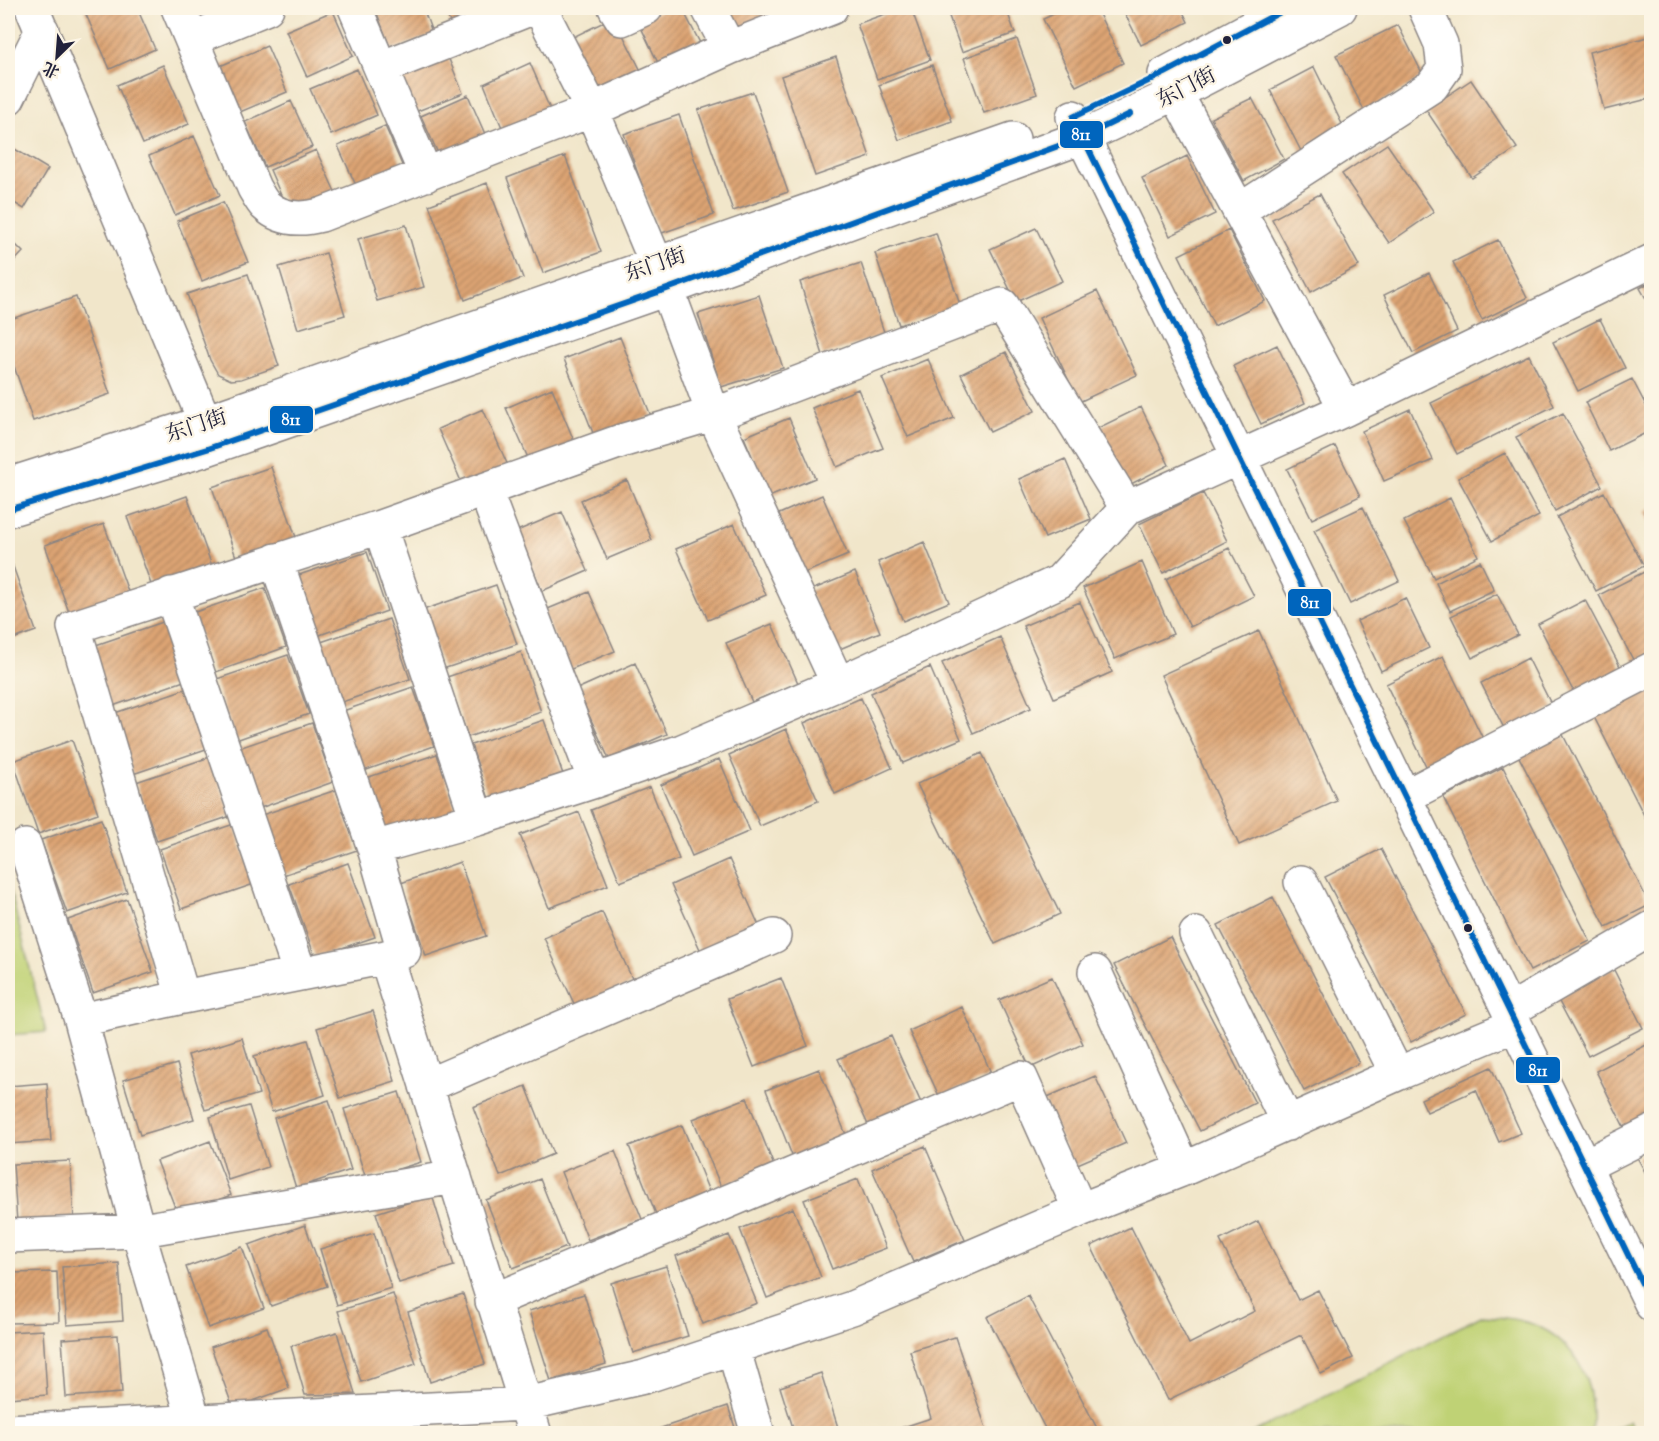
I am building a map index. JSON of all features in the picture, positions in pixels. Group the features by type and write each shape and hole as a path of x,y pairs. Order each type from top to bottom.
{"street":[{"path":"178,8 254,188 265,205 284,216 304,220 592,110 729,48 831,8"},
{"path":"191,39 267,8"},
{"path":"356,8 426,175"},
{"path":"381,68 532,8"},
{"path":"540,8 592,110 661,277 713,413 838,684"},
{"path":"615,8 622,19 646,8"},
{"path":"708,8 729,48"},
{"name":"东门街","path":"1171,83 1288,8"},
{"name":"东门街","path":"8,510 207,449 661,277 1078,127 1340,8"},
{"path":"1240,210 1432,86 1444,69 1441,44 1425,8"},
{"path":"8,98 37,19"},
{"path":"37,19 206,422"},
{"path":"1171,83 1346,409"},
{"path":"1078,127 1652,1305"},
{"path":"374,848 595,782 682,751 838,684 1060,581 1127,508 1346,409 1652,261"},
{"name":"东门街","path":"8,485 661,277"},
{"path":"183,997 74,627 380,527 621,441 713,413 1002,305 1127,508"},
{"path":"485,490 595,782"},
{"path":"380,527 477,819"},
{"path":"81,1020 183,997 386,957 404,951 374,848 276,560"},
{"path":"171,594 300,974"},
{"path":"1404,797 1652,669"},
{"path":"25,846 81,1020 143,1248 194,1421"},
{"path":"1301,882 1397,1074"},
{"path":"8,1431 194,1421 531,1419 644,1377 852,1308 1288,1124 1512,1018 1652,928"},
{"path":"1196,934 1288,1124"},
{"path":"426,1086 774,936"},
{"path":"386,957 492,1301 531,1419"},
{"path":"1095,972 1184,1169"},
{"path":"492,1301 1021,1078 1080,1210"},
{"path":"1584,1166 1652,1132"},
{"path":"8,1236 136,1231 455,1177"},
{"path":"733,1347 758,1434"}],"green space":[{"path":"8,882 46,1032 8,1035"},
{"path":"1481,1316 1513,1319 1532,1324 1561,1342 1581,1368 1587,1383 1591,1399 1591,1433 1252,1433"},
{"path":"1629,1421 1635,1433 1605,1433"}],"building":[{"path":"137,8 155,49 110,69 84,10"},
{"path":"375,8 423,8 433,35 391,50"},
{"path":"444,8 505,8 452,27"},
{"path":"666,8 682,8 701,45 659,65 638,21"},
{"path":"726,8 787,8 791,16 742,40"},
{"path":"902,8 911,8 930,60 877,79 857,24"},
{"path":"946,8 1006,8 1015,33 962,52"},
{"path":"1067,8 1096,8 1123,63 1076,86 1043,19"},
{"path":"1122,8 1181,8 1188,22 1141,45"},
{"path":"333,11 353,56 307,77 286,31"},
{"path":"8,15 14,18 8,34"},
{"path":"614,17 643,75 595,98 567,40"},
{"path":"1398,25 1424,77 1365,112 1336,55"},
{"path":"1652,36 1652,98 1604,110 1589,52"},
{"path":"1017,39 1037,94 984,113 964,58"},
{"path":"267,46 287,92 240,112 220,66"},
{"path":"444,47 463,93 415,112 397,65"},
{"path":"836,57 870,157 815,176 781,76"},
{"path":"530,63 550,109 503,130 484,84"},
{"path":"163,65 189,124 143,144 117,85"},
{"path":"932,65 952,121 899,140 879,85"},
{"path":"1314,67 1344,128 1303,155 1270,90"},
{"path":"357,69 377,115 331,135 310,89"},
{"path":"1471,80 1517,148 1472,178 1426,110"},
{"path":"753,92 788,192 733,211 698,110"},
{"path":"468,95 488,141 442,162 421,116"},
{"path":"1252,98 1284,159 1244,181 1211,118"},
{"path":"291,101 312,147 265,167 245,122"},
{"path":"679,115 714,215 659,234 624,134"},
{"path":"385,126 405,172 359,192 338,146"},
{"path":"194,136 220,195 175,215 149,156"},
{"path":"1387,144 1434,212 1389,243 1342,174"},
{"path":"8,145 48,169 24,209 8,199"},
{"path":"316,150 337,196 290,216 270,170"},
{"path":"565,156 601,252 543,273 507,178"},
{"path":"1187,156 1215,214 1170,236 1142,178"},
{"path":"487,183 523,278 465,300 429,205"},
{"path":"1320,194 1359,266 1311,292 1272,219"},
{"path":"223,202 248,262 202,281 177,221"},
{"path":"406,225 424,287 377,301 358,239"},
{"path":"1036,228 1062,281 1016,302 990,249"},
{"path":"1229,230 1265,301 1214,326 1179,255"},
{"path":"936,233 960,305 899,325 875,253"},
{"path":"8,237 23,252 8,268"},
{"path":"1498,240 1527,298 1482,320 1453,262"},
{"path":"326,253 345,315 298,329 279,267"},
{"path":"861,263 885,335 823,355 800,282"},
{"path":"1429,273 1457,331 1413,353 1384,295"},
{"path":"248,274 279,366 241,379 231,380 218,374 210,360 187,294"},
{"path":"1652,281 1652,309 1640,288"},
{"path":"1097,291 1137,375 1079,402 1039,318"},
{"path":"759,295 783,368 721,387 698,314"},
{"path":"76,297 110,394 33,421 8,349 8,320"},
{"path":"1600,319 1625,368 1578,391 1553,342"},
{"path":"620,337 651,416 595,438 564,359"},
{"path":"1277,345 1305,403 1261,424 1233,366"},
{"path":"1006,352 1035,411 990,432 961,374"},
{"path":"1529,355 1554,406 1457,454 1431,403"},
{"path":"928,359 954,418 908,437 882,378"},
{"path":"1632,379 1652,417 1652,430 1609,451 1585,402"},
{"path":"552,388 577,448 532,467 506,408"},
{"path":"858,389 883,448 837,467 812,408"},
{"path":"1141,407 1169,465 1125,487 1096,429"},
{"path":"483,409 509,468 464,488 438,429"},
{"path":"1410,409 1433,460 1384,481 1362,431"},
{"path":"1563,413 1602,486 1555,511 1516,437"},
{"path":"789,418 815,478 769,497 744,437"},
{"path":"1335,446 1360,496 1312,519 1287,469"},
{"path":"1505,453 1539,516 1492,541 1458,478"},
{"path":"1065,459 1091,519 1045,538 1019,479"},
{"path":"271,467 297,540 237,560 212,487"},
{"path":"627,480 652,540 607,559 581,500"},
{"path":"1604,492 1644,566 1596,591 1557,517"},
{"path":"1203,493 1227,541 1163,573 1139,524"},
{"path":"822,495 848,555 802,574 777,515"},
{"path":"187,496 213,569 153,590 127,517"},
{"path":"1450,498 1478,556 1434,578 1404,521"},
{"path":"1363,507 1399,581 1350,604 1314,530"},
{"path":"1652,508 1652,527 1644,512"},
{"path":"562,512 588,571 542,591 517,531"},
{"path":"104,524 130,597 71,618 45,545"},
{"path":"734,524 766,595 708,620 676,549"},
{"path":"924,542 949,602 903,621 878,562"},
{"path":"1229,548 1254,596 1190,627 1166,579"},
{"path":"367,552 387,611 314,637 293,577"},
{"path":"10,558 36,631 8,641 8,559"},
{"path":"1480,561 1494,590 1450,611 1436,583"},
{"path":"1142,562 1173,634 1115,659 1083,588"},
{"path":"1646,571 1652,582 1652,662 1638,669 1599,595"},
{"path":"855,572 880,632 835,651 809,591"},
{"path":"496,585 517,644 443,669 423,610"},
{"path":"265,588 286,647 213,673 192,613"},
{"path":"589,592 615,651 569,670 543,611"},
{"path":"1497,594 1518,635 1472,658 1451,616"},
{"path":"1405,598 1429,648 1381,671 1357,621"},
{"path":"1585,600 1624,674 1577,698 1538,624"},
{"path":"1080,602 1112,672 1054,698 1023,626"},
{"path":"389,619 410,679 336,704 315,644"},
{"path":"163,622 184,681 110,707 90,647"},
{"path":"772,624 798,683 752,702 726,643"},
{"path":"1259,631 1337,801 1239,845 1161,675"},
{"path":"1000,637 1031,708 973,733 942,663"},
{"path":"521,652 541,712 468,737 447,677"},
{"path":"288,655 309,714 236,740 214,680"},
{"path":"1443,656 1485,743 1428,770 1386,684"},
{"path":"1528,658 1553,708 1506,732 1481,683"},
{"path":"635,663 667,734 609,759 577,689"},
{"path":"930,667 961,739 903,763 871,693"},
{"path":"1652,684 1652,831 1592,713"},
{"path":"413,687 434,746 361,772 340,712"},
{"path":"185,689 206,749 133,774 112,714"},
{"path":"861,698 892,768 835,794 804,723"},
{"path":"544,720 565,780 491,805 471,745"},
{"path":"312,723 333,782 260,808 239,748"},
{"path":"786,729 818,801 760,826 729,755"},
{"path":"1561,731 1650,905 1606,927 1517,753"},
{"path":"72,740 98,813 38,834 13,761"},
{"path":"982,753 1060,914 995,944 917,784"},
{"path":"437,754 458,814 384,839 363,779"},
{"path":"210,757 231,816 157,841 136,782"},
{"path":"719,759 750,831 692,856 661,785"},
{"path":"1503,767 1590,941 1530,971 1443,797"},
{"path":"650,787 679,859 620,882 591,810"},
{"path":"336,790 357,850 283,875 262,815"},
{"path":"579,812 608,885 549,908 520,835"},
{"path":"101,819 127,892 67,913 41,840"},
{"path":"234,824 254,884 181,909 160,849"},
{"path":"1381,849 1466,1014 1411,1042 1325,877"},
{"path":"729,859 761,930 703,956 671,885"},
{"path":"460,862 486,936 426,956 401,883"},
{"path":"348,863 375,937 315,957 289,884"},
{"path":"1273,897 1359,1063 1304,1091 1218,925"},
{"path":"127,899 153,972 93,993 68,920"},
{"path":"602,912 634,983 576,1008 544,938"},
{"path":"1170,937 1255,1103 1200,1131 1114,965"},
{"path":"1613,968 1643,1028 1588,1056 1556,996"},
{"path":"1052,977 1083,1044 1030,1068 999,1000"},
{"path":"781,978 808,1046 754,1067 727,999"},
{"path":"962,1007 992,1075 940,1098 909,1031"},
{"path":"373,1011 395,1081 340,1098 317,1028"},
{"path":"891,1036 921,1103 869,1127 838,1059"},
{"path":"242,1038 259,1094 205,1110 188,1055"},
{"path":"308,1040 325,1095 272,1112 254,1056"},
{"path":"1652,1042 1652,1118 1626,1131 1596,1071"},
{"path":"177,1064 194,1119 140,1135 123,1080"},
{"path":"1491,1067 1521,1133 1499,1142 1476,1090 1427,1112 1421,1099"},
{"path":"819,1069 847,1137 793,1158 766,1090"},
{"path":"1095,1076 1126,1143 1073,1166 1043,1099"},
{"path":"47,1083 51,1141 8,1144 8,1086"},
{"path":"526,1086 553,1154 500,1176 473,1107"},
{"path":"399,1092 421,1162 366,1179 344,1109"},
{"path":"747,1098 774,1166 721,1187 693,1119"},
{"path":"329,1100 351,1170 296,1188 274,1118"},
{"path":"249,1106 268,1167 228,1180 210,1117"},
{"path":"682,1125 710,1194 656,1214 629,1146"},
{"path":"210,1141 231,1195 178,1215 157,1161"},
{"path":"925,1146 965,1240 913,1262 872,1169"},
{"path":"1652,1150 1652,1185 1637,1157"},
{"path":"615,1151 642,1219 588,1240 561,1172"},
{"path":"70,1161 74,1218 17,1222 13,1164"},
{"path":"540,1179 567,1247 513,1268 486,1200"},
{"path":"858,1179 886,1248 832,1269 804,1200"},
{"path":"432,1195 454,1266 399,1283 376,1213"},
{"path":"793,1208 821,1277 767,1298 740,1229"},
{"path":"1258,1221 1298,1300 1318,1290 1353,1358 1321,1374 1301,1335 1168,1400 1091,1246 1131,1227 1189,1344 1255,1311 1220,1240"},
{"path":"305,1225 327,1286 271,1306 249,1245"},
{"path":"374,1233 391,1288 337,1305 320,1249"},
{"path":"729,1235 757,1303 703,1324 676,1256"},
{"path":"242,1247 264,1308 208,1328 186,1267"},
{"path":"119,1263 123,1321 67,1325 62,1267"},
{"path":"666,1266 688,1336 633,1353 611,1283"},
{"path":"57,1272 59,1322 8,1323 8,1273"},
{"path":"393,1294 416,1364 361,1382 338,1311"},
{"path":"463,1294 485,1364 430,1382 408,1312"},
{"path":"584,1294 606,1364 551,1381 529,1311"},
{"path":"1028,1296 1100,1434 1048,1434 987,1317"},
{"path":"267,1327 289,1388 233,1408 211,1347"},
{"path":"43,1330 47,1395 8,1398 8,1332"},
{"path":"337,1332 355,1394 305,1395 291,1346"},
{"path":"118,1335 122,1393 66,1397 62,1339"},
{"path":"955,1337 988,1434 882,1434 931,1418 910,1351"},
{"path":"821,1373 840,1434 795,1434 780,1387"},
{"path":"728,1406 737,1434 659,1434 658,1429"}],"transit line":[{"name":"811","path":"1288,8 1165,73 1073,117 1652,1304"},
{"name":"811","path":"8,510 207,449 667,289 1083,137 1130,114"}]}
